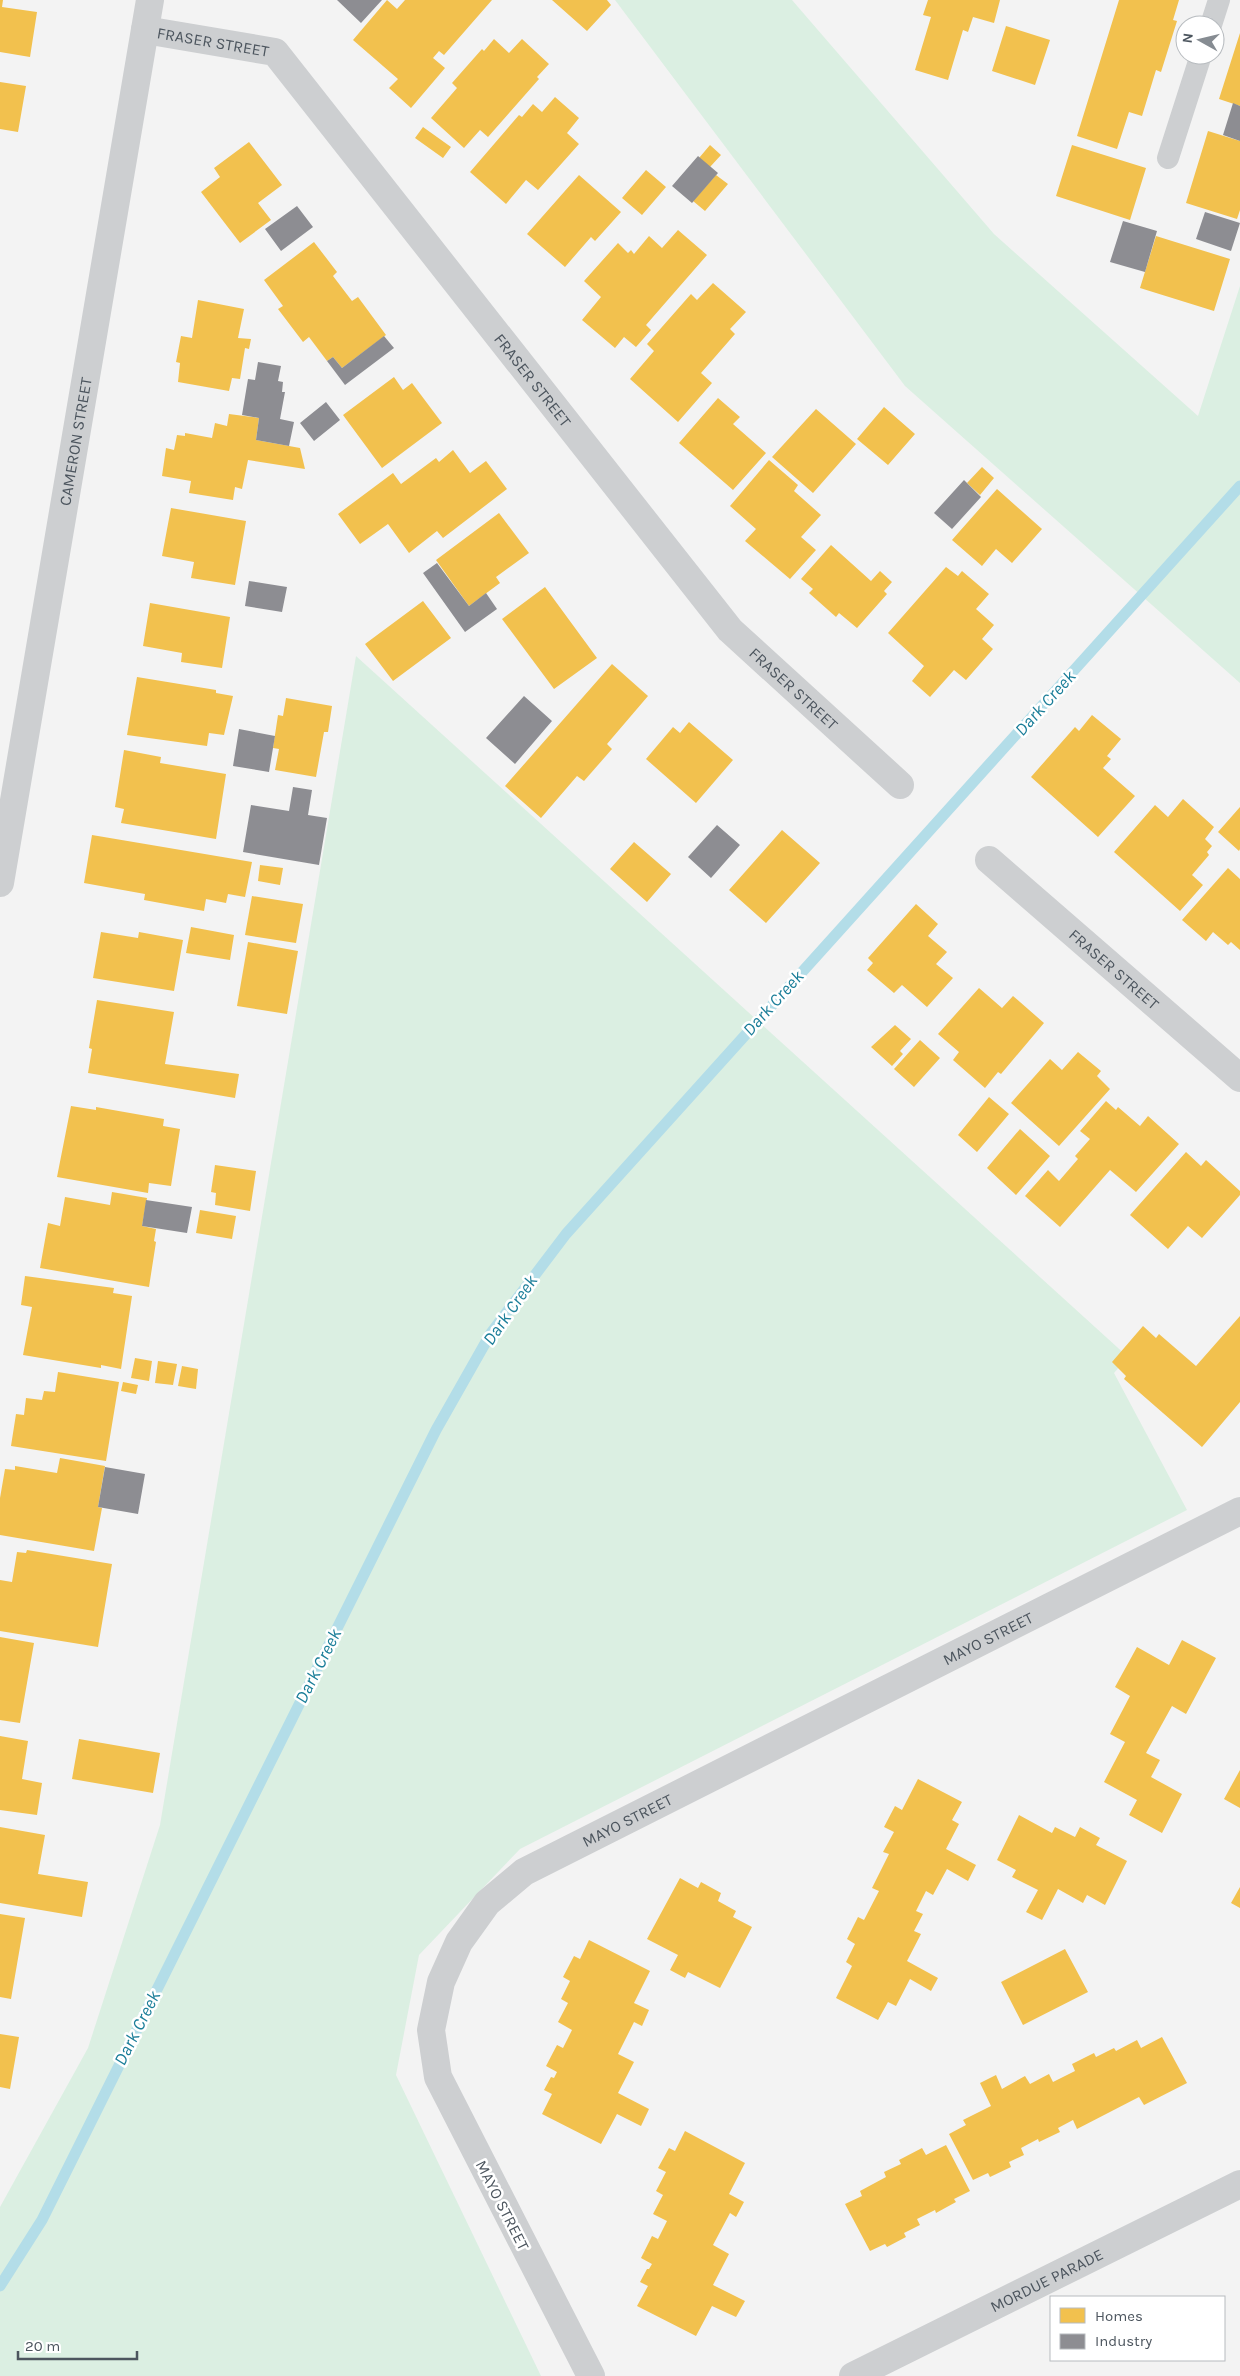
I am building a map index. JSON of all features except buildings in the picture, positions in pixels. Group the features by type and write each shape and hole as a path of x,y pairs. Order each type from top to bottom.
{"street":[{"name":"CAMERON STREET","path":"0,883 150,0"},
{"name":"FRASER STREET","path":"145,30 275,52 730,630 900,785"},
{"name":"FRASER STREET","path":"989,860 1240,1078"},
{"name":"MAYO STREET","path":"590,2376 438,2077 431,2030 441,1982 459,1942 487,1903 524,1872 1240,1511"},
{"name":"MORDUE PARADE","path":"853,2376 1240,2184"}],"lane":[{"path":"1214,15 1219,0"},
{"path":"1168,158 1198,65"}],"green space":[{"path":"615,0 792,0 994,234 1198,416 1240,286 1240,683 905,386"},
{"path":"356,656 1128,1357 1114,1373 1187,1510 520,1849 419,1955 396,2075 541,2376 0,2376 0,2207 88,2048 160,1825"}],"waterway":[{"name":"Dark Creek","path":"0,2286 42,2220 436,1430 491,1333 566,1234 1240,486"}]}
